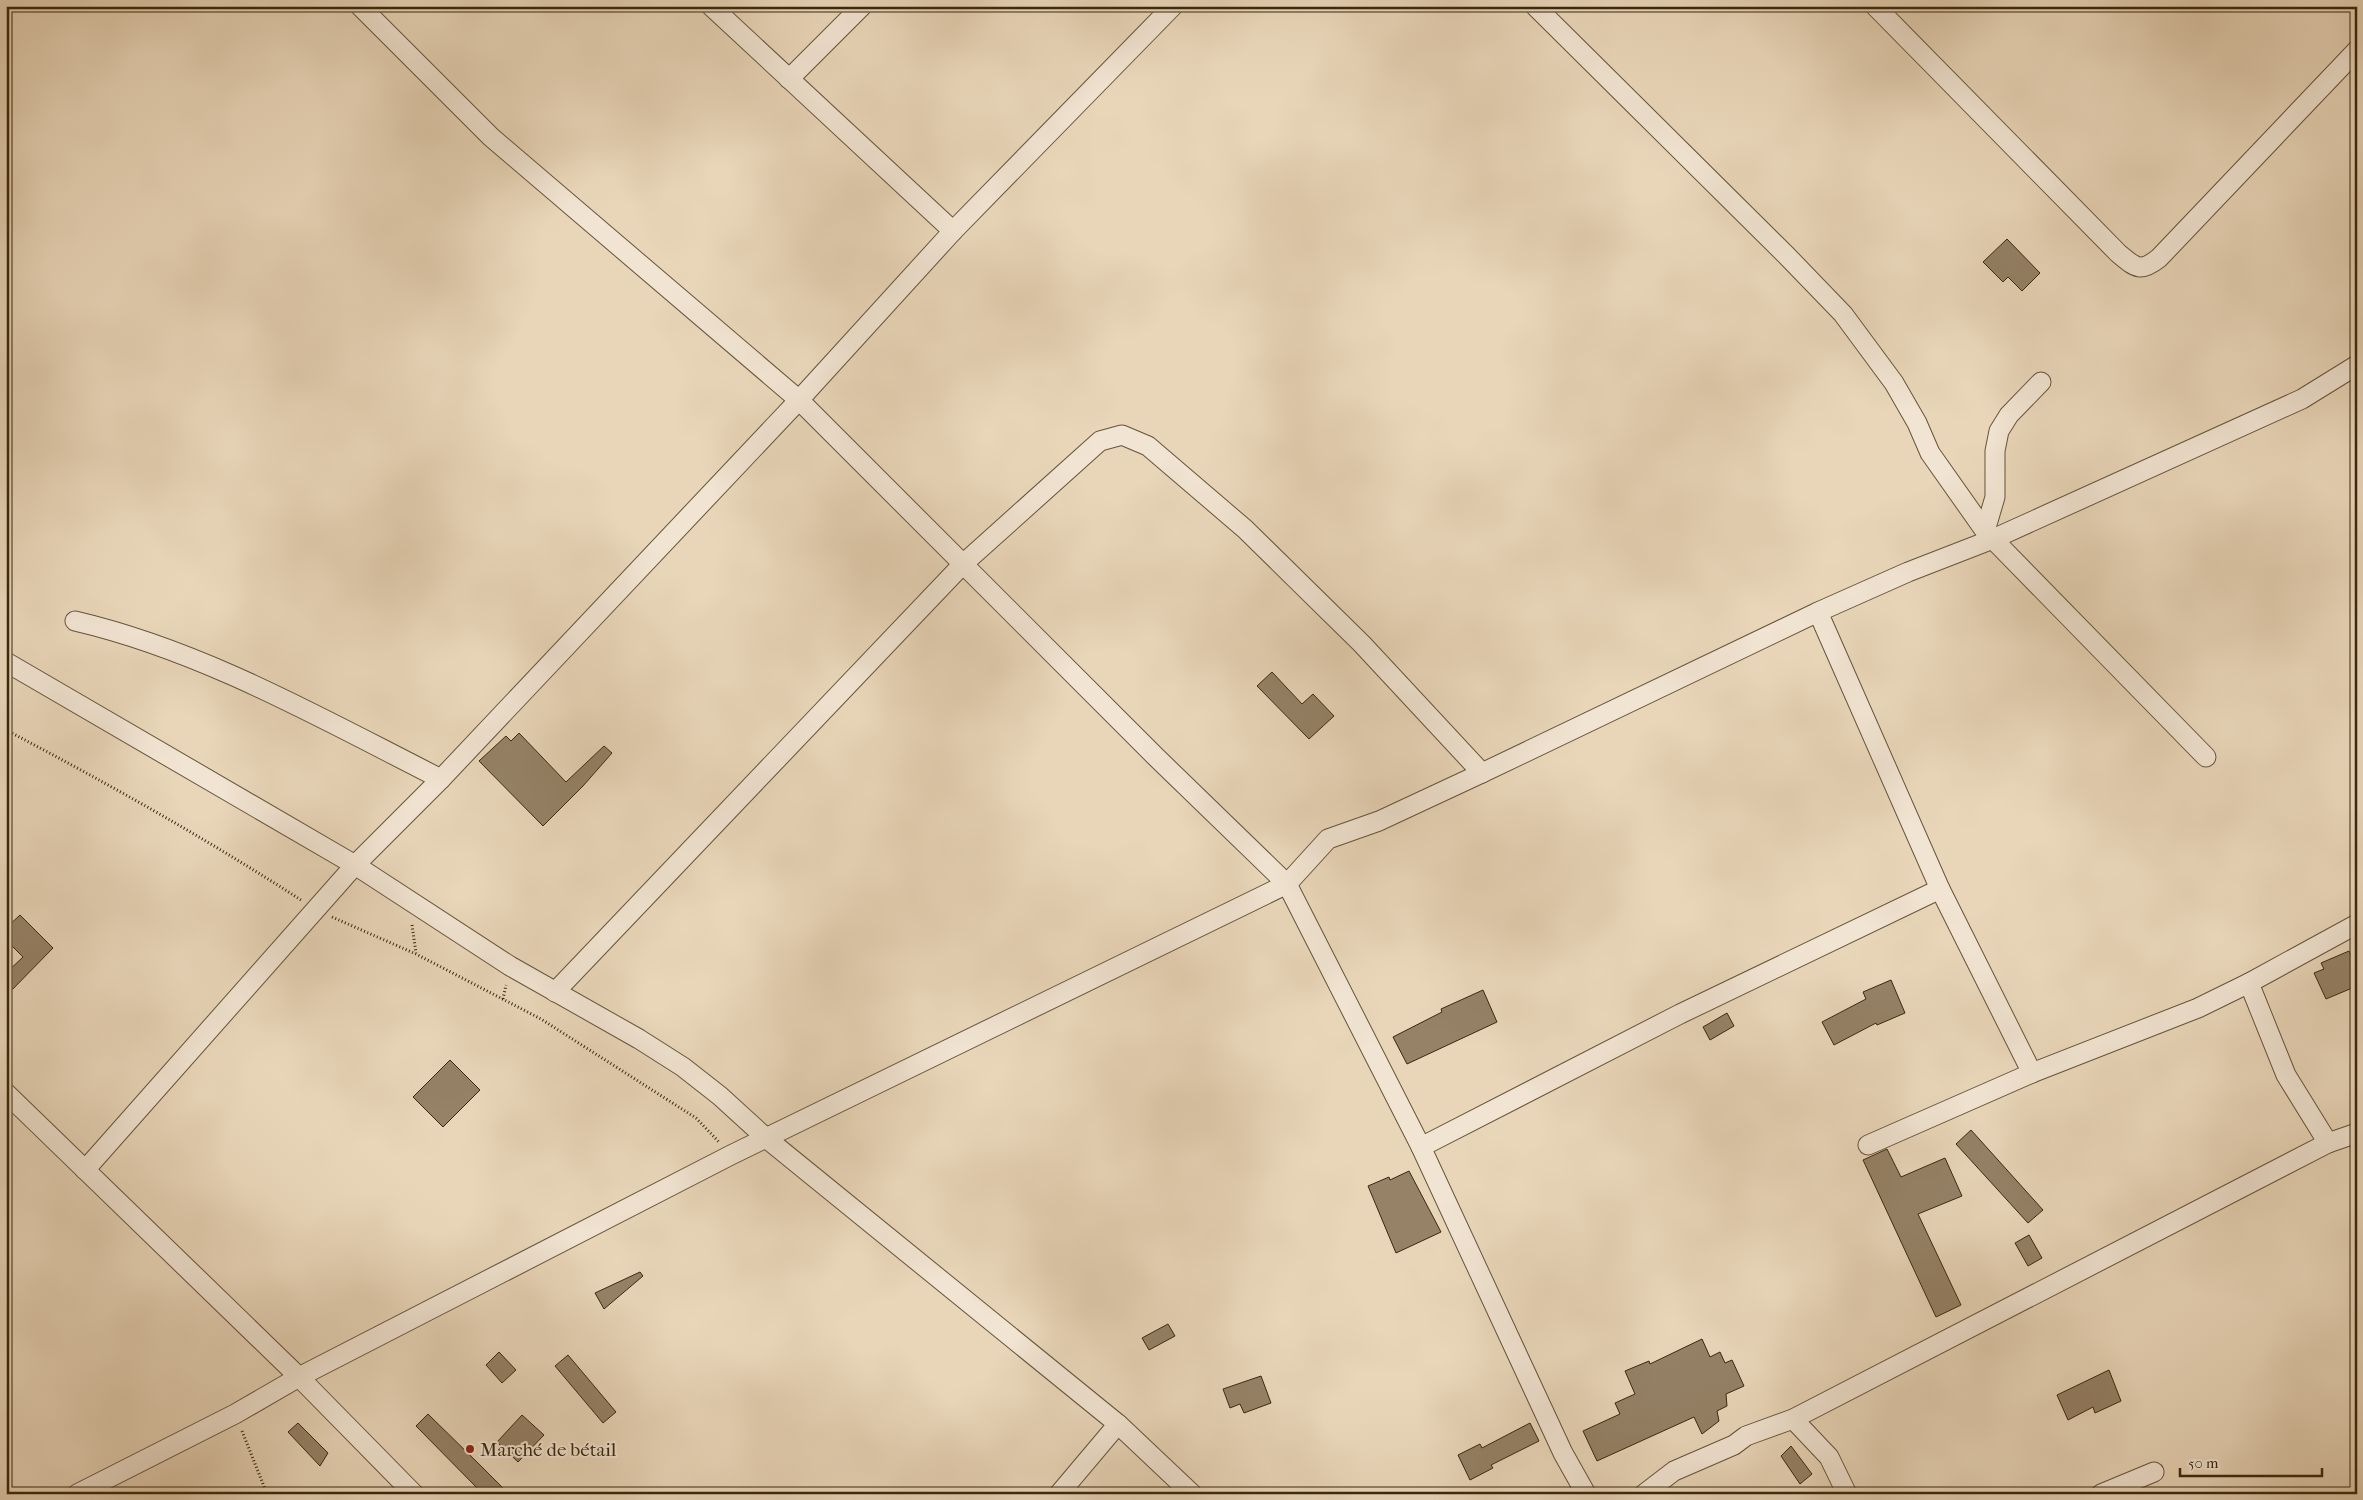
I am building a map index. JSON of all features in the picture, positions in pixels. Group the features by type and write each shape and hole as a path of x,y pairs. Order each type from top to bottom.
{"street":[{"path":"360,6 491,137 799,400 1156,757 1288,884 1421,1148 1563,1453 1586,1494"},
{"path":"711,6 953,231"},
{"path":"789,78 862,6"},
{"path":"85,1170 355,865 441,779 799,400 953,231 1174,6"},
{"path":"1535,6 1843,314 1894,383 1917,423 1930,453 1989,535 2206,757"},
{"path":"1875,6 2118,253 2132,264 2141,268 2148,266 2159,258 2357,50"},
{"path":"77,1494 235,1414 299,1377 731,1155 1288,884 1328,839 1379,821 1818,612 1989,535 2302,399 2357,365"},
{"path":"1989,535 1995,497 1995,451 1998,431 2009,415 2041,382"},
{"path":"555,992 962,564 1100,441 1122,435 1148,446 1245,529 1362,644 1482,773"},
{"path":"1818,612 1940,889 2032,1073"},
{"path":"75,621 111,629 184,655 288,702 441,779"},
{"path":"6,662 355,865 510,966 639,1039 684,1067 720,1096 766,1138 1118,1424 1192,1494"},
{"path":"1421,1148 1680,1014 1940,889"},
{"path":"1868,1146 2032,1073 2198,1008 2249,983 2357,924"},
{"path":"2249,983 2286,1075 2328,1143"},
{"path":"6,1094 299,1377 414,1494"},
{"path":"1644,1494 1674,1471 1734,1445 1746,1436 1793,1419 2328,1143 2357,1133"},
{"path":"1793,1419 1829,1457 1847,1494"},
{"path":"1059,1494 1118,1424"},
{"path":"2101,1494 2154,1472"}],"path":[{"path":"6,730 116,788 185,828 315,910 416,954 541,1019 696,1118 731,1155"},
{"path":"408,900 416,954"},
{"path":"235,1414 267,1494"}],"building":[{"path":"2007,239 2040,273 2022,291 2008,277 2003,282 1983,262"},
{"path":"1272,672 1302,704 1313,694 1334,716 1309,739 1257,686"},
{"path":"519,733 566,782 604,746 612,753 583,786 543,826 479,761 506,736 511,741"},
{"path":"20,915 53,948 6,996 6,973 23,957 6,940 6,928"},
{"path":"2349,951 2357,968 2357,986 2326,999 2314,973 2324,969 2321,963"},
{"path":"1891,980 1905,1013 1877,1025 1876,1023 1834,1045 1822,1022 1866,999 1863,992"},
{"path":"1483,990 1497,1022 1407,1064 1393,1037 1442,1012 1441,1009"},
{"path":"1727,1013 1734,1026 1710,1040 1703,1027"},
{"path":"450,1060 480,1090 443,1127 413,1097"},
{"path":"1971,1130 2043,1210 2028,1223 1956,1144"},
{"path":"1887,1149 1901,1177 1945,1158 1962,1196 1918,1214 1961,1305 1936,1317 1863,1160"},
{"path":"1409,1171 1441,1232 1396,1253 1368,1186 1389,1177 1390,1180"},
{"path":"2029,1235 2042,1258 2028,1266 2015,1243"},
{"path":"640,1272 643,1276 604,1309 595,1293"},
{"path":"1168,1324 1175,1336 1149,1350 1142,1338"},
{"path":"1702,1339 1710,1357 1720,1352 1725,1363 1732,1360 1744,1386 1726,1394 1727,1406 1717,1411 1719,1421 1702,1434 1694,1417 1597,1461 1583,1431 1620,1414 1615,1403 1635,1394 1625,1371 1649,1361 1650,1364"},
{"path":"499,1352 516,1370 502,1383 486,1365"},
{"path":"568,1355 616,1412 603,1423 555,1366"},
{"path":"2109,1370 2121,1401 2095,1413 2093,1407 2068,1420 2057,1395"},
{"path":"1261,1376 1271,1403 1244,1413 1240,1404 1230,1408 1223,1389"},
{"path":"428,1414 509,1494 483,1494 416,1426"},
{"path":"522,1415 544,1435 518,1462 497,1442"},
{"path":"298,1423 328,1453 320,1466 288,1432"},
{"path":"1530,1423 1539,1441 1491,1465 1493,1468 1470,1480 1458,1455 1480,1444 1482,1448"},
{"path":"1791,1446 1812,1474 1800,1484 1781,1456"}],"place":[{"name":"Marché de bétail","path":"470,1449"}]}
